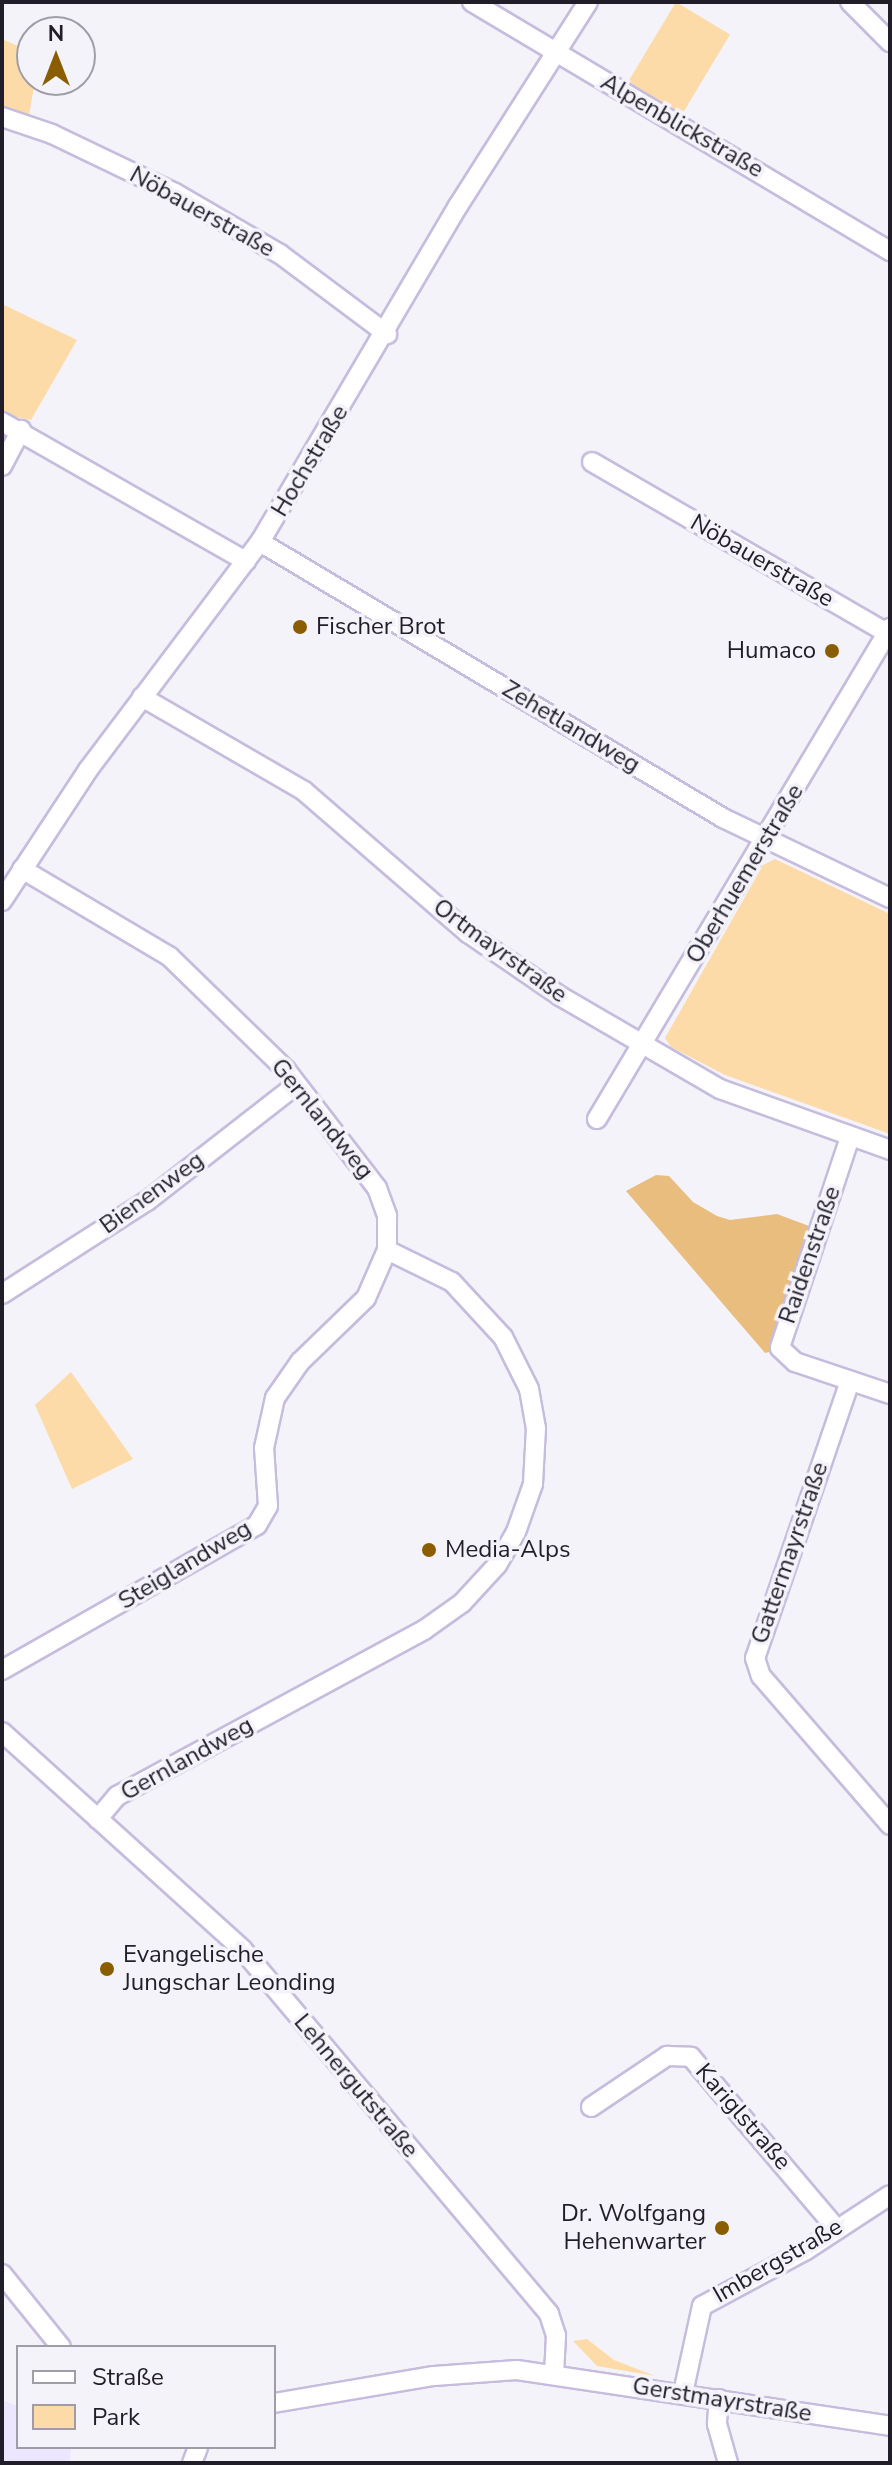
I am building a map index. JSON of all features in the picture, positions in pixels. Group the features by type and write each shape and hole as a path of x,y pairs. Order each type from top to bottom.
{"street":[{"name":"Alpenblickstraße","path":"472,2 890,251"},
{"name":"Hochstraße","path":"2,901 142,697 260,542 387,334 458,206 588,2"},
{"path":"850,2 890,42"},
{"name":"Nöbauerstraße","path":"2,117 52,134 175,193 280,254 387,334"},
{"path":"2,422 21,430 246,561"},
{"path":"2,466 21,430"},
{"name":"Nöbauerstraße","path":"592,462 889,632"},
{"name":"Zehetlandweg","path":"260,542 766,839 890,898"},
{"name":"Oberhuemerstraße","path":"597,1119 889,632"},
{"name":"Ortmayrstraße","path":"142,697 282,775 468,933 642,1045 720,1089 890,1150"},
{"name":"Gernlandweg","path":"22,869 170,957 224,1004 296,1085 377,1188 387,1216 387,1250 465,1292 503,1337 530,1395 537,1449 533,1484 512,1540 487,1578 442,1618 117,1796 98,1819"},
{"name":"Bienenweg","path":"2,1294 147,1201 296,1085"},
{"name":"Raidenstraße","path":"850,1137 780,1348 795,1362 890,1394"},
{"name":"Steiglandweg","path":"2,1670 257,1525 268,1506 264,1448 275,1398 300,1362 366,1298 387,1250"},
{"name":"Gattermayrstraße","path":"850,1381 755,1658 761,1676 890,1825"},
{"name":"Lehnergutstraße","path":"2,1732 242,1949 549,2314 556,2336 554,2373"},
{"name":"Kariglstraße","path":"591,2107 667,2056 691,2057 837,2229"},
{"name":"Imbergstraße","path":"683,2393 702,2306 890,2195"},
{"path":"2,2274 59,2345"},
{"name":"Gerstmayrstraße","path":"276,2403 468,2372 554,2373 890,2426"},
{"path":"719,2399 717,2424 728,2463"}],"shaded area":[{"path":"656,1175 669,1176 693,1202 717,1216 730,1220 777,1214 809,1226 769,1352 765,1353 626,1191"},
{"path":"2,2400 16,2405 16,2449 71,2449 70,2463 2,2463"}],"green space":[{"path":"676,2 730,34 678,120 624,88"},
{"path":"2,39 16,45 16,96 32,96 29,116 2,106"},
{"path":"2,304 77,340 31,420 2,414"},
{"path":"775,859 890,914 890,1134 725,1075 671,1047 665,1038 763,865"},
{"path":"71,1372 133,1459 72,1489 35,1405"},
{"path":"587,2339 614,2360 655,2376 597,2366 573,2341"}],"place":[{"name":"Fischer Brot","path":"300,627"},
{"name":"Humaco","path":"832,651"},
{"name":"Media-Alps","path":"429,1550"},
{"name":"Evangelische Jungschar Leonding","path":"107,1969"},
{"name":"Dr. Wolfgang Hehenwarter","path":"722,2228"}]}
